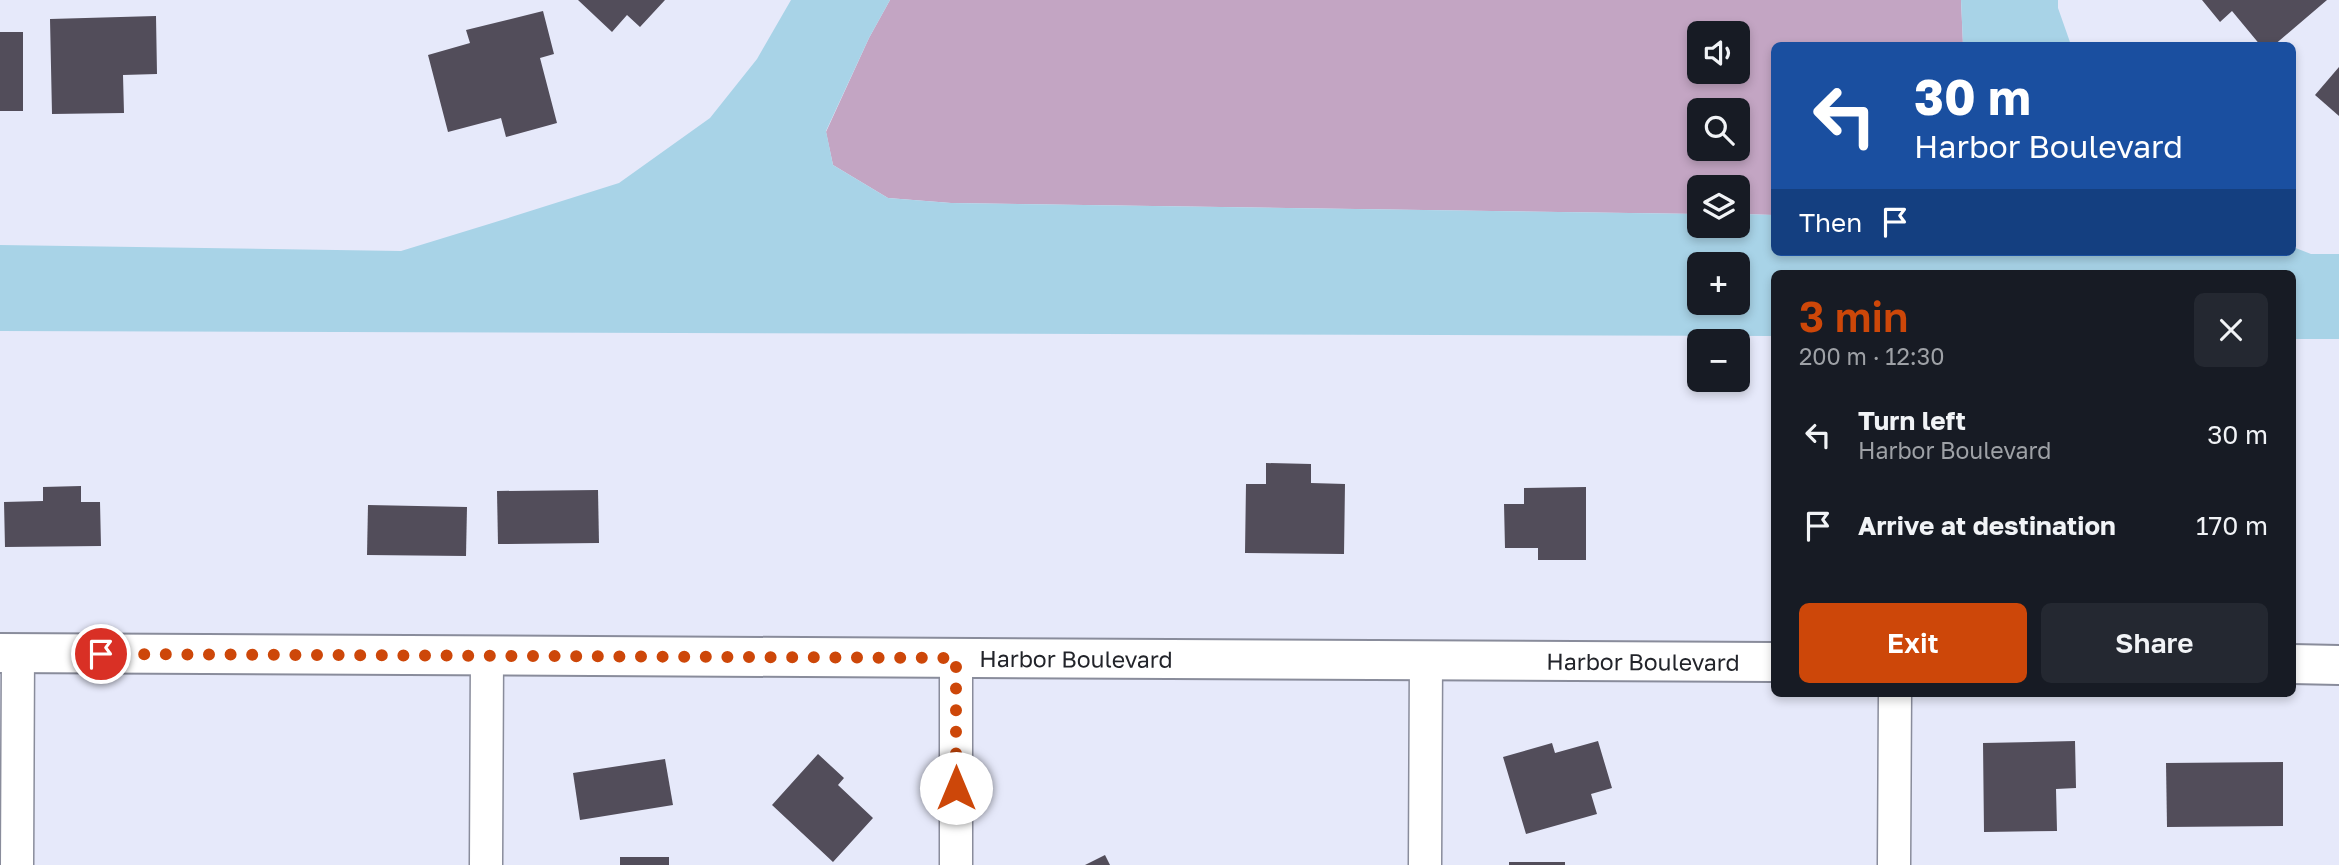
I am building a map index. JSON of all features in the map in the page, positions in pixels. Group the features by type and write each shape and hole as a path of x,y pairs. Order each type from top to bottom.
{"street":[{"name":"Harbor Boulevard","path":"9,653 1771,662"},
{"path":"9,653 17,865"},
{"path":"486,865 487,656"},
{"path":"956,658 956,865"},
{"path":"1425,865 1426,660"},
{"path":"2296,664 2339,665"},
{"path":"1894,865 1895,697"}],"shaded area":[{"path":"890,0 1961,0 1963,42 1771,42 1771,215 1750,214 1750,175 1687,175 1687,214 951,203 888,198 833,165 826,132 869,38"}],"water":[{"path":"791,0 890,0 869,38 826,131 833,165 888,198 951,203 1687,214 1687,238 1750,238 1750,214 1771,215 1771,256 2296,256 2296,248 2311,254 2339,254 2339,339 2296,339 2296,270 1771,270 1771,336 1750,336 1750,329 1687,329 1687,336 0,331 0,245 401,251 619,183 710,118 757,59"},
{"path":"1961,0 2058,0 2058,8 2070,42 1963,42"}],"building":[{"path":"578,0 665,0 640,27 627,15 612,32"},
{"path":"2202,0 2327,0 2278,42 2258,42 2232,11 2220,22"},
{"path":"543,11 554,54 540,58 557,123 506,137 501,118 448,132 428,55 470,43 466,30"},
{"path":"156,16 157,74 123,75 124,113 52,114 50,19"},
{"path":"0,32 23,32 23,111 0,111"},
{"path":"2339,67 2339,116 2315,95"},
{"path":"1266,463 1311,464 1311,483 1345,484 1344,554 1245,553 1246,484 1266,484"},
{"path":"81,486 81,502 100,502 101,546 5,547 4,502 43,501 43,487"},
{"path":"1586,487 1586,560 1538,560 1538,548 1505,548 1504,504 1524,504 1524,488"},
{"path":"598,490 599,543 498,544 497,491"},
{"path":"368,505 467,507 466,556 367,555"},
{"path":"1598,741 1612,788 1591,794 1597,814 1526,834 1503,757 1552,743 1555,753"},
{"path":"2075,741 2076,788 2056,789 2057,831 1984,832 1983,743"},
{"path":"818,754 844,778 838,785 873,818 833,862 772,805"},
{"path":"665,759 673,805 580,820 573,773"},
{"path":"2283,762 2283,826 2167,827 2166,763"},
{"path":"1105,855 1110,865 1085,865"},
{"path":"620,857 669,857 669,865 620,865"},
{"path":"1509,862 1565,862 1565,865 1509,865"}],"route":[{"path":"101,654 956,658 956,788"}]}
